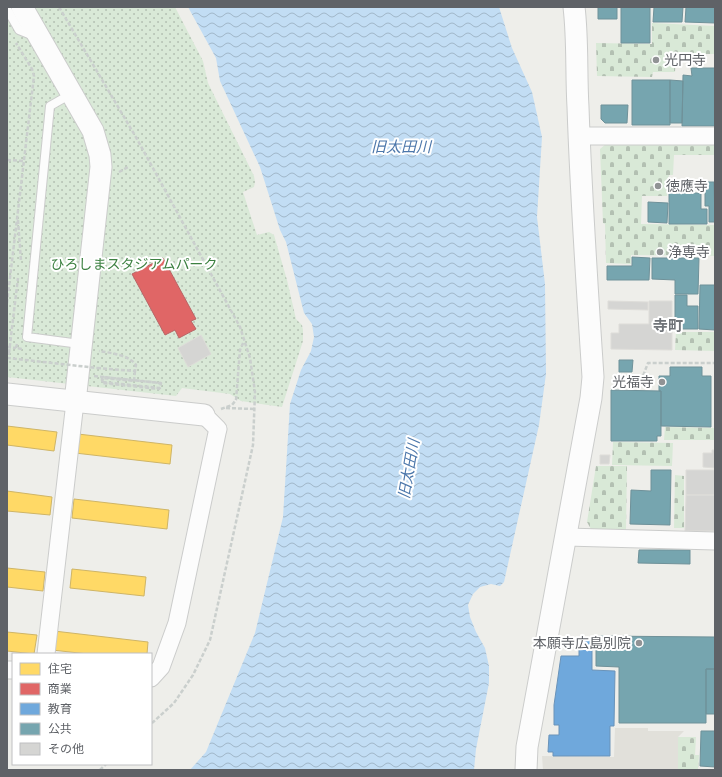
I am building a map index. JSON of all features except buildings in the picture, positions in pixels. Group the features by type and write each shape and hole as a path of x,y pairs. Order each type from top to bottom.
{"street":[{"path":"22,7 93,131 100,155 101,167 87,347 74,402 46,653"},
{"path":"526,770 527,747 591,398 593,377 582,210 577,32 574,7"},
{"path":"579,136 715,136"},
{"path":"7,394 204,415 218,429 177,623 161,667 152,677"},
{"path":"566,537 715,541"}],"lane":[{"path":"7,9 19,30 40,39"},
{"path":"71,94 50,106 27,337 87,347"}],"path":[{"path":"59,7 140,146 240,327 250,358 255,392 252,445 210,640 193,675 174,703 152,723"},
{"path":"7,303 34,76 32,69 14,38"},
{"path":"7,160 24,162 28,164"},
{"path":"18,278 8,358 135,371"},
{"path":"204,415 232,405 236,400 240,350 244,340"},
{"path":"7,347 17,346 23,349"},
{"path":"87,347 133,360 136,365 135,371 134,381 103,378 102,383 159,389 160,383 102,377 102,382 109,383 116,384 124,384 153,388 160,388 161,383 94,376"},
{"path":"62,370 63,363"},
{"path":"606,380 641,381 648,363 715,363"},
{"path":"225,408 254,409"}],"shaded area":[{"path":"615,728 648,728 648,731 684,731 678,737 678,770 543,770 542,756 614,757"}],"green space":[{"name":"ひろしまスタジアムパーク","path":"7,7 175,7 203,61 208,83 254,176 254,187 243,192 257,235 269,232 274,235 296,319 302,325 303,341 282,407 241,401 230,394 182,388 176,396 7,377"},
{"path":"652,23 715,26 715,54 676,54 675,72 653,72 652,77 597,76 596,43 652,44"},
{"path":"607,143 715,144 715,155 674,155 673,175 669,175 667,196 642,196 641,224 715,225 715,256 631,255 631,264 606,263 600,149"},
{"path":"676,332 715,332 715,351 675,350"},
{"path":"665,427 715,428 715,440 664,440"},
{"path":"613,442 673,443 672,466 612,465"},
{"path":"596,466 627,466 626,530 591,529 587,522"},
{"path":"675,475 684,476 684,528 674,528"},
{"path":"678,737 696,737 695,755 699,755 698,770 678,770"}],"water":[{"name":"旧太田川","path":"188,7 499,7 512,48 532,92 542,137 537,217 545,284 546,374 539,425 504,582 500,586 491,584 480,587 473,594 468,605 470,617 485,648 489,666 489,683 476,749 474,770 190,770 206,752 255,633 283,517 290,404 301,370 311,351 314,337 312,324 304,313 286,242 280,230 260,167 220,81 216,58"}],"place":[{"name":"光円寺","path":"656,60"},
{"name":"徳應寺","path":"658,186"},
{"name":"浄専寺","path":"660,252"},
{"name":"光福寺","path":"662,382"},
{"name":"本願寺広島別院","path":"639,643"}],"district":[{"name":"寺町","path":"668,326"}]}
